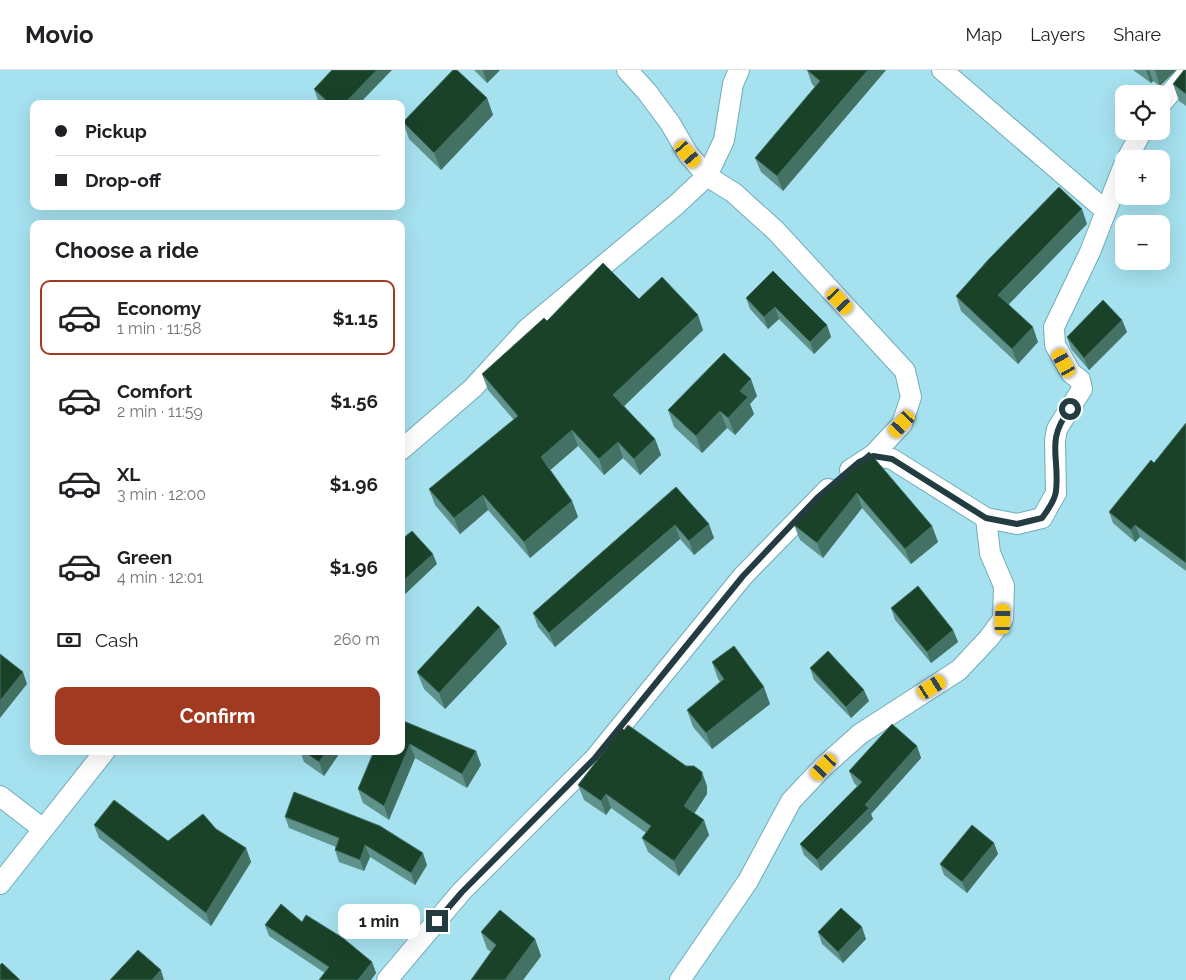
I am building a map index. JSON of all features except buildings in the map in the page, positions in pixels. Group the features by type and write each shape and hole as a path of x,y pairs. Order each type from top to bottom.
{"street":[{"path":"387,980 462,892 595,758 743,576 817,498 859,462 873,456 902,424 911,397 905,371 776,231 734,193 707,176 688,154 670,123 647,92 626,70"},
{"path":"405,447 474,388 527,329 676,205 707,176 724,140 733,84 739,70"},
{"path":"942,70 1106,211"},
{"path":"1170,94 1186,75"},
{"path":"873,456 892,459 986,518 1017,524 1042,518 1056,492 1054,441 1057,428 1082,389 1080,380 1071,373 1055,345 1054,327 1090,252 1115,188"},
{"path":"680,980 748,880 791,801 860,734 959,670 989,638 1003,619 1004,586 990,553 986,518"},
{"path":"0,884 102,755"},
{"path":"0,796 43,829"}],"route":[{"path":"437,921 462,892 595,758 743,576 817,498 859,462 873,456 892,459 986,518 1017,524 1042,518 1056,492 1054,441 1057,428 1070,409"}]}
